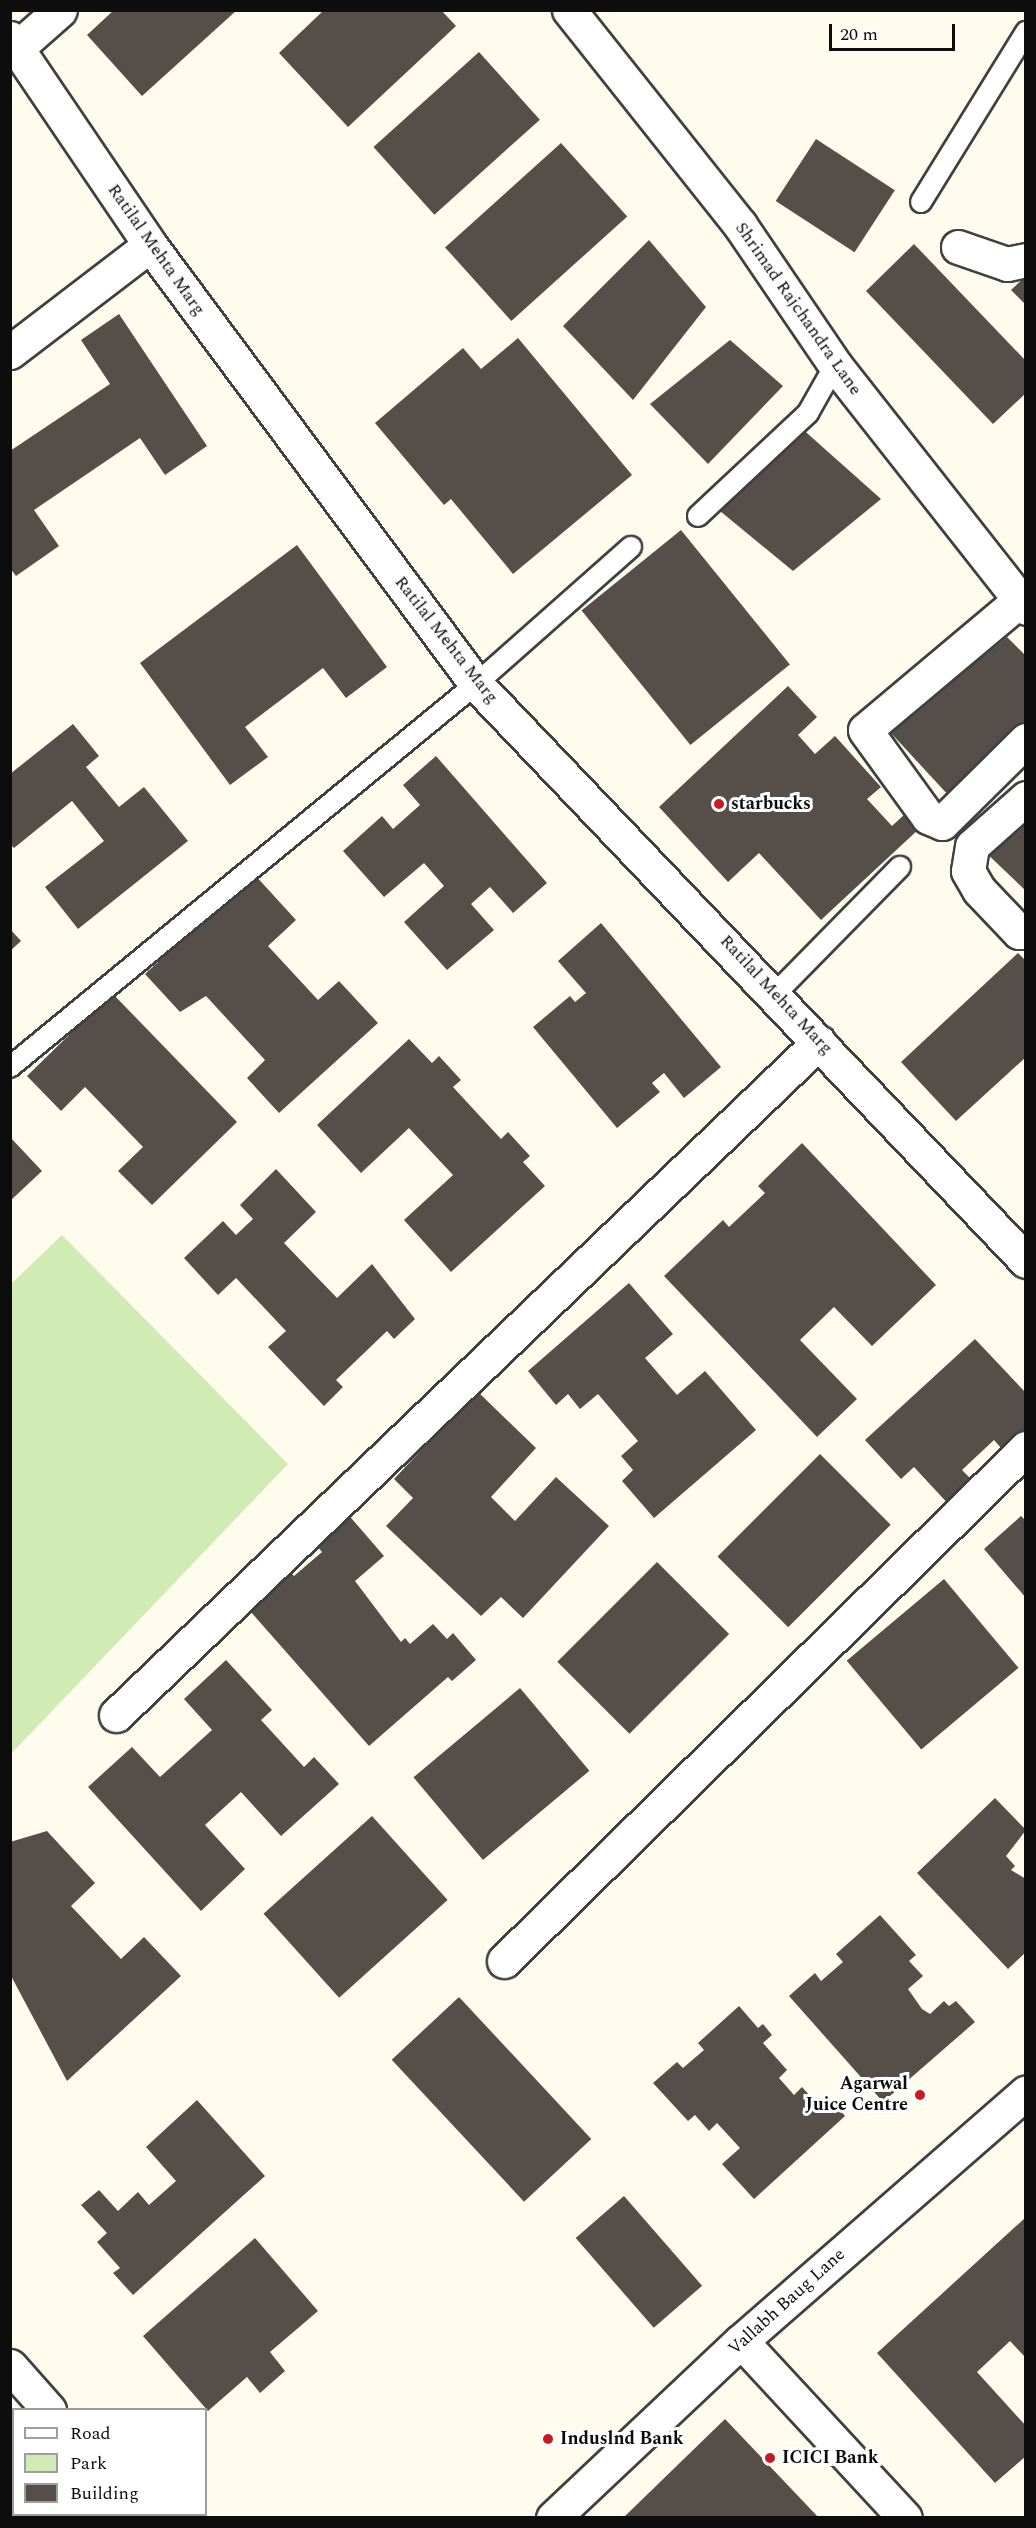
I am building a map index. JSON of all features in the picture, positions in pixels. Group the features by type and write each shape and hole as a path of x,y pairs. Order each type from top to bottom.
{"street":[{"path":"14,43 60,10"},
{"name":"Shrimad Rajchandra Lane","path":"569,10 740,225 835,365 1023,604"},
{"name":"Ratilal Mehta Marg","path":"14,43 150,245 476,684 776,993 819,1042 1026,1261"},
{"path":"10,352 150,245"},
{"path":"958,247 1007,264 1026,260"},
{"path":"1023,604 864,730 928,817 942,823 1026,740"},
{"path":"1026,798 972,846 968,872 979,890 1019,932 1026,932"},
{"path":"116,1715 819,1042"},
{"path":"504,1961 1026,1448"},
{"name":"Vallabh Baug Lane","path":"553,2517 741,2341 1026,2092"},
{"path":"741,2341 905,2517"},
{"path":"10,2366 48,2408"}],"lane":[{"path":"921,202 1026,32"},
{"path":"699,516 808,413 835,365"},
{"path":"10,1067 476,684 631,547"},
{"path":"776,993 900,867"}],"green space":[{"path":"62,1235 288,1464 11,1754 11,1284"}],"building":[{"path":"114,10 237,10 142,96 87,35"},
{"path":"324,10 441,10 456,26 348,127 279,53"},
{"path":"479,52 540,120 434,215 373,147"},
{"path":"816,139 895,190 855,252 776,201"},
{"path":"561,143 627,217 511,321 445,247"},
{"path":"649,240 706,307 633,400 563,326"},
{"path":"914,244 1026,361 1026,393 993,424 866,291"},
{"path":"1026,276 1026,305 1011,290"},
{"path":"119,314 207,446 165,475 140,438 34,510 59,546 16,576 10,568 10,451 110,384 81,340"},
{"path":"518,338 632,475 513,574 451,499 444,505 375,423 463,348 481,369"},
{"path":"730,340 783,386 708,464 650,404"},
{"path":"799,426 881,499 793,571 720,511"},
{"path":"681,530 790,664 690,745 582,611"},
{"path":"297,545 387,667 346,698 323,668 245,727 268,757 230,785 140,663"},
{"path":"1007,637 1026,656 1026,730 950,797 890,732"},
{"path":"788,686 817,717 798,735 815,754 835,736 881,787 867,799 892,826 906,813 920,828 821,920 759,853 728,882 659,807"},
{"path":"73,724 99,756 86,767 119,807 144,787 188,841 78,929 45,887 104,841 72,801 14,848 10,844 10,774"},
{"path":"436,756 547,883 513,913 490,887 471,904 494,930 447,970 404,922 444,886 424,863 384,897 343,851 382,816 393,829 420,805 403,785"},
{"path":"1026,806 1026,891 981,848"},
{"path":"254,874 296,920 268,946 318,1000 339,981 378,1023 279,1113 247,1078 265,1060 206,996 180,1012 145,974"},
{"path":"601,923 721,1067 684,1098 664,1073 652,1083 660,1092 617,1128 533,1027 570,996 575,1002 586,993 558,961"},
{"path":"10,929 21,941 10,951"},
{"path":"1018,953 1026,961 1026,1057 956,1121 901,1062"},
{"path":"112,993 237,1122 152,1205 118,1171 143,1147 85,1087 61,1111 27,1076"},
{"path":"409,1039 432,1063 439,1056 461,1080 453,1087 501,1139 508,1132 530,1156 523,1162 545,1186 451,1272 404,1220 453,1175 409,1128 361,1173 317,1125"},
{"path":"10,1137 42,1171 10,1201"},
{"path":"802,1143 936,1285 872,1346 834,1307 800,1340 857,1399 817,1437 664,1276 723,1220 729,1227 765,1193 758,1186"},
{"path":"276,1169 316,1212 284,1243 337,1298 372,1264 415,1319 394,1339 387,1331 336,1380 343,1387 324,1406 268,1347 286,1331 236,1278 218,1295 184,1258 223,1221 236,1235 253,1219 240,1205"},
{"path":"629,1283 673,1334 645,1358 677,1395 705,1371 756,1430 654,1518 622,1481 633,1470 621,1456 638,1441 598,1394 580,1409 568,1394 556,1405 528,1371"},
{"path":"975,1339 1026,1393 1026,1440 1008,1456 994,1440 962,1470 977,1485 952,1508 914,1467 901,1479 865,1440"},
{"path":"477,1391 536,1448 491,1497 515,1521 556,1477 609,1526 523,1618 501,1597 481,1616 386,1526 413,1498 394,1479"},
{"path":"820,1454 891,1525 788,1627 717,1557"},
{"path":"346,1512 384,1556 355,1581 401,1642 405,1638 410,1644 433,1624 447,1639 453,1633 476,1660 452,1681 448,1677 369,1746 243,1603 285,1566 294,1576 322,1552 313,1541"},
{"path":"1021,1516 1026,1521 1026,1598 984,1549"},
{"path":"657,1562 729,1634 629,1734 557,1662"},
{"path":"944,1579 1019,1668 921,1749 847,1661"},
{"path":"226,1660 272,1710 261,1720 304,1767 314,1757 339,1784 281,1836 241,1792 205,1825 245,1869 201,1911 88,1787 132,1747 160,1777 212,1730 184,1699"},
{"path":"520,1688 589,1771 483,1860 414,1777"},
{"path":"995,1798 1026,1830 1006,1856 1015,1866 1011,1870 1026,1879 1026,1952 1008,1969 917,1873"},
{"path":"372,1816 448,1900 339,1998 264,1914"},
{"path":"47,1831 95,1883 71,1906 121,1959 144,1937 181,1976 67,2081 10,1974 10,1842"},
{"path":"880,1915 916,1955 909,1961 923,1976 908,1989 922,2009 930,2014 944,2001 949,2006 956,2001 975,2022 883,2102 789,1996 815,1973 821,1981 843,1962 836,1954"},
{"path":"459,1997 591,2139 524,2202 392,2060"},
{"path":"739,2006 758,2028 763,2024 772,2035 763,2043 787,2070 779,2078 794,2095 802,2087 825,2113 835,2104 845,2116 754,2199 722,2164 740,2148 717,2123 709,2131 695,2115 688,2121 653,2083 677,2062 683,2068 704,2050 698,2043"},
{"path":"197,2100 265,2176 133,2295 113,2273 120,2268 97,2242 107,2233 81,2205 99,2190 118,2211 138,2192 149,2205 176,2181 146,2147"},
{"path":"624,2196 702,2286 654,2328 576,2238"},
{"path":"1026,2217 1026,2358 1010,2341 977,2372 1026,2426 1026,2456 995,2483 877,2353"},
{"path":"255,2238 318,2311 270,2352 285,2371 260,2393 247,2377 208,2411 143,2336"},
{"path":"725,2419 819,2518 623,2518"}],"place":[{"name":"starbucks","path":"719,804"},
{"name":"Agarwal Juice Centre","path":"920,2095"},
{"name":"Induslnd Bank","path":"548,2439"},
{"name":"ICICI Bank","path":"770,2458"}]}
